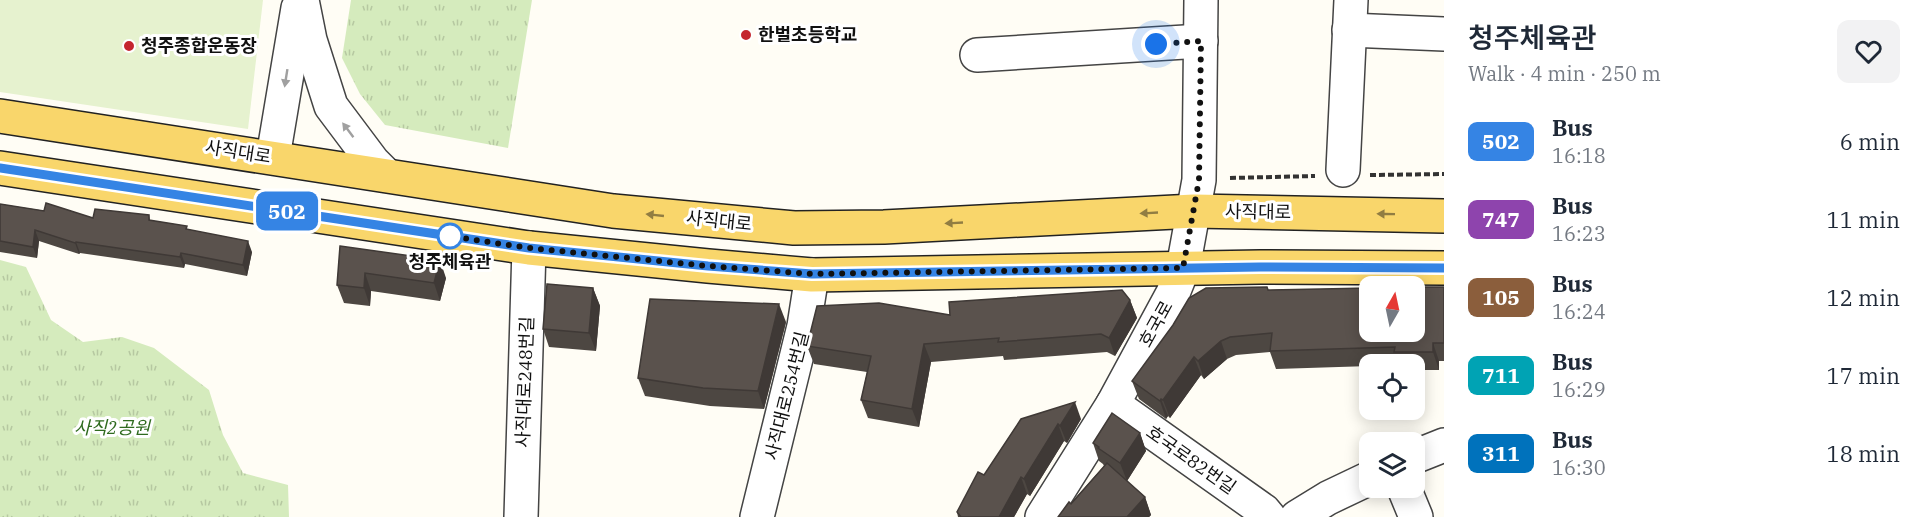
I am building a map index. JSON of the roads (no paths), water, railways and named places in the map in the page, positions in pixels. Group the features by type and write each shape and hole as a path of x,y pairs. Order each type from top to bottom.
{"main road":[{"name":"사직대로","path":"0,116 613,211 794,228 884,227 1194,211 1444,216"},
{"path":"0,168 529,248 812,274 1183,268 1444,268"}],"street":[{"path":"273,157 300,0"},
{"path":"300,0 331,106 373,162 386,175"},
{"name":"호국로","path":"1042,517 1113,404 1173,293 1183,268 1199,180 1201,0"},
{"path":"1343,170 1350,15 1444,34"},
{"path":"977,55 1201,41"},
{"name":"사직대로248번길","path":"521,517 529,248"},
{"name":"사직대로254번길","path":"757,517 804,326 812,274"},
{"name":"호국로82번길","path":"1113,404 1264,511 1269,517"},
{"path":"1425,453 1444,445"},
{"path":"1297,517 1328,498 1359,483"},
{"path":"1408,498 1416,517"}],"place":[{"name":"한벌초등학교","path":"746,35"},
{"name":"청주종합운동장","path":"129,46"},
{"name":"청주체육관","path":"450,236"}],"park label":[{"name":"사직2공원","path":"112,428"}]}
